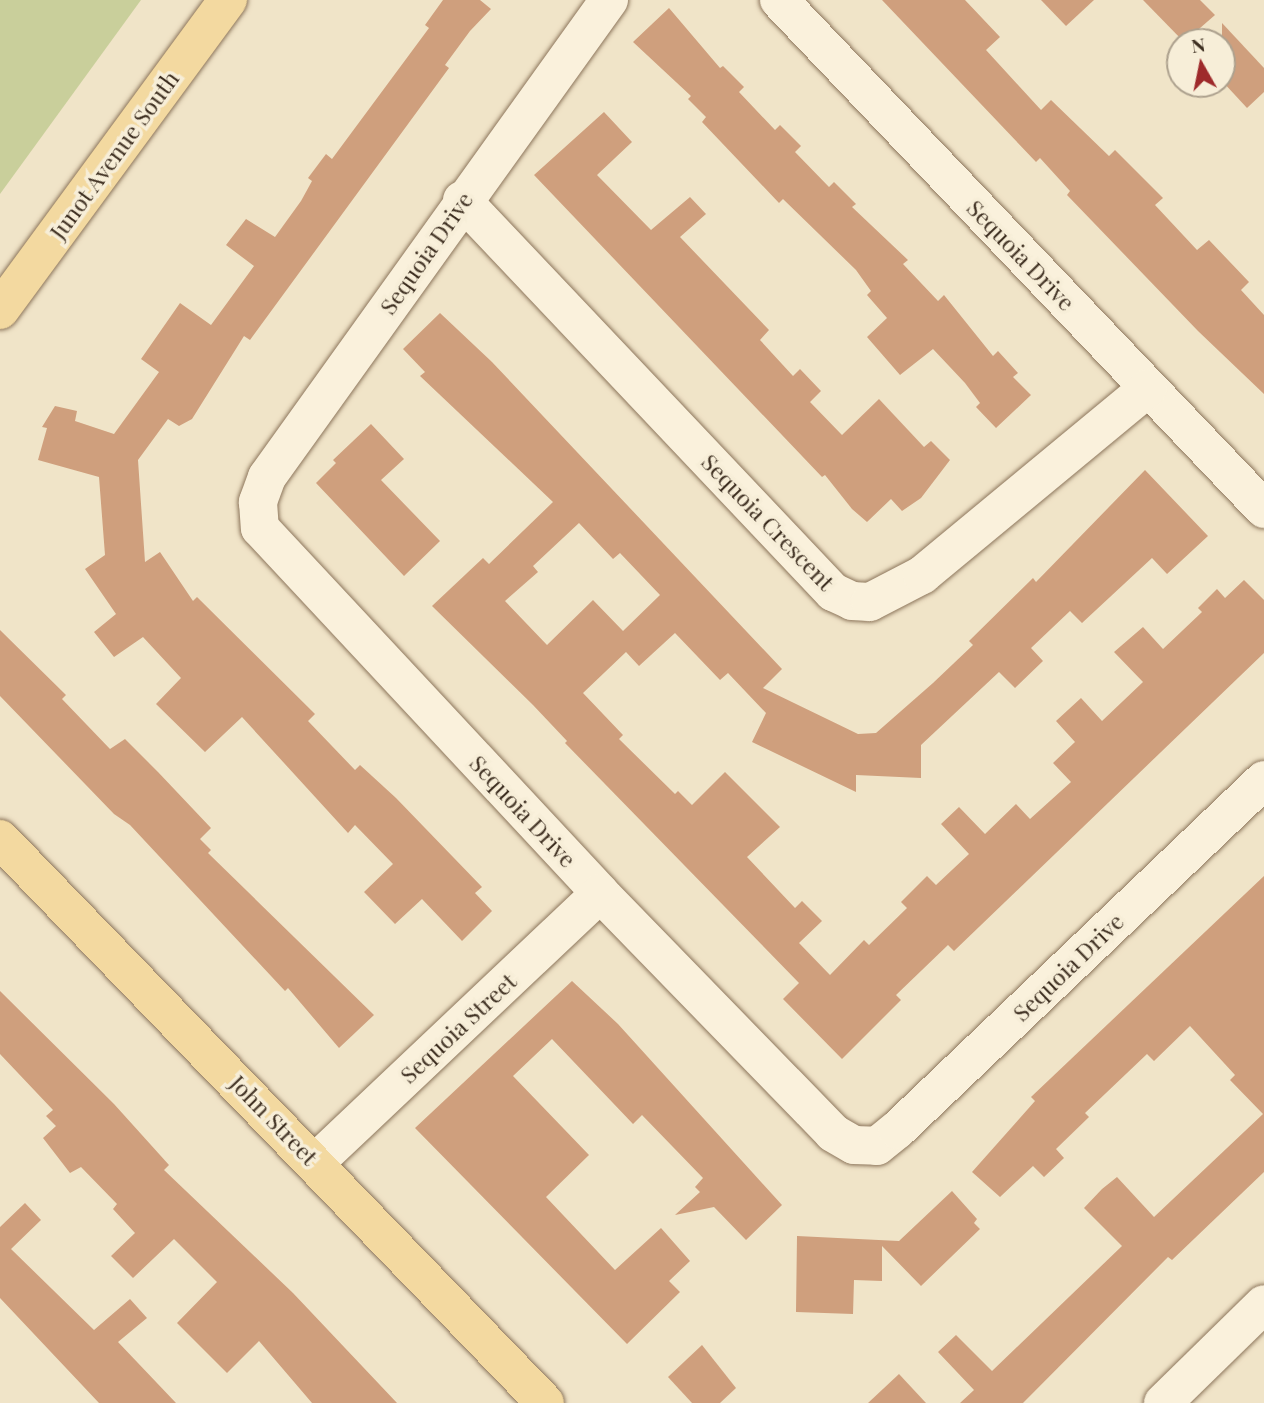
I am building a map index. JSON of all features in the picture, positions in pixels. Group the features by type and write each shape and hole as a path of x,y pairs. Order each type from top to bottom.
{"main road":[{"name":"Junot Avenue South","path":"0,310 228,0"},
{"name":"John Street","path":"0,839 316,1162 545,1403"}],"street":[{"name":"Sequoia Drive","path":"609,0 462,200 267,477 258,502 260,528 600,893 833,1133 854,1145 877,1146 1264,780"},
{"name":"Sequoia Drive","path":"779,0 1264,509"},
{"name":"Sequoia Crescent","path":"462,200 833,592 852,601 870,602 922,575 1148,388"},
{"name":"Sequoia Street","path":"316,1162 600,893"},
{"path":"1163,1403 1264,1304"}],"green space":[{"path":"0,0 141,0 0,194"}],"building":[{"path":"443,0 480,0 491,9 470,31 445,65 449,68 250,340 244,336 192,419 179,426 168,419 138,460 145,562 160,552 193,601 197,597 315,714 308,721 355,770 360,765 396,798 482,887 475,893 492,911 462,941 422,899 395,924 364,892 393,864 355,825 348,833 242,717 205,752 156,704 181,678 143,637 114,657 94,632 116,614 85,569 105,555 99,477 38,460 47,428 42,427 55,406 77,411 75,421 114,434 159,372 141,359 180,303 211,325 254,266 226,245 246,219 275,237 301,201 312,181 308,178 326,154 332,159 429,28 425,25"},
{"path":"882,0 965,0 1000,37 986,50 1041,110 1051,100 1109,156 1115,150 1163,198 1155,205 1197,250 1209,240 1249,282 1241,290 1264,315 1264,394 1198,331 1067,195 1070,191 1040,158 1036,162"},
{"path":"1041,0 1094,0 1066,26"},
{"path":"1143,0 1200,0 1215,15 1200,28 1170,28"},
{"path":"669,8 720,68 723,66 744,87 739,92 775,130 780,125 801,146 795,152 829,187 834,182 856,204 852,207 908,260 903,264 938,301 944,295 993,356 998,351 1018,373 1013,377 1031,395 996,428 976,407 980,403 965,383 933,349 900,375 867,337 887,318 867,295 871,291 856,270 783,199 779,203 702,122 706,117 688,99 691,96 633,42"},
{"path":"1236,38 1264,68 1264,92 1247,108 1236,96"},
{"path":"604,112 632,142 597,175 651,230 690,197 706,214 680,237 769,330 760,340 793,376 800,369 821,391 810,402 842,435 879,399 924,447 931,441 950,460 921,498 902,511 891,499 867,522 852,509 825,475 822,477 534,175"},
{"path":"440,313 492,362 782,669 763,688 858,734 876,733 933,683 973,645 969,641 1033,578 1036,582 1145,470 1208,536 1167,574 1152,558 1082,623 1070,611 1031,648 1043,661 1015,688 999,672 921,745 921,778 856,775 856,792 752,742 766,713 728,673 720,680 675,633 639,666 626,652 583,693 623,735 619,739 675,794 678,791 692,805 725,772 780,827 747,857 795,908 802,901 822,921 799,943 830,975 864,940 869,945 907,908 901,902 927,876 936,885 969,854 941,824 959,807 985,834 1016,804 1030,819 1071,782 1053,763 1075,742 1056,721 1081,698 1102,721 1143,682 1114,652 1143,627 1163,649 1202,612 1198,608 1217,589 1225,598 1244,580 1264,600 1264,653 954,951 948,945 896,995 901,1000 842,1059 783,999 799,983 565,743 567,741 533,705 432,606 483,558 489,564 553,502 420,376 425,372 403,349","holes":["579,523 613,559 620,553 660,595 623,631 593,600 547,645 505,601 538,572 533,566"]},
{"path":"371,424 404,459 381,480 440,541 404,576 316,483 336,463 333,460"},
{"path":"0,630 66,695 62,699 110,749 125,739 158,772 211,828 200,839 211,850 208,853 374,1015 339,1048 288,988 285,991 130,825 114,814 0,696"},
{"path":"1264,876 1264,1172 1172,1260 1168,1257 1023,1403 960,1403 974,1390 938,1352 956,1335 992,1371 1122,1246 1084,1208 1102,1189 1117,1177 1154,1217 1263,1114 1230,1080 1235,1075 1190,1026 1154,1061 1147,1054 1085,1113 1089,1117 1056,1149 1064,1158 1044,1177 1033,1166 1000,1197 972,1172 1035,1101 1031,1097"},
{"path":"572,981 618,1024 782,1205 746,1240 714,1207 675,1215 700,1192 695,1187 703,1178 642,1115 633,1124 552,1039 513,1076 589,1155 546,1197 615,1270 661,1228 690,1261 669,1281 680,1292 627,1344 415,1128"},
{"path":"0,991 114,1104 169,1165 164,1170 293,1293 397,1403 312,1403 259,1341 227,1373 177,1323 217,1282 174,1239 133,1278 111,1256 135,1233 113,1209 117,1204 81,1167 70,1173 43,1138 56,1126 46,1116 53,1110 0,1054"},
{"path":"952,1191 977,1219 974,1223 980,1229 921,1286 882,1246 882,1281 854,1280 853,1314 796,1312 797,1236 899,1241"},
{"path":"25,1203 41,1220 11,1249 94,1330 130,1299 147,1318 118,1342 176,1403 99,1403 0,1298 0,1227"},
{"path":"702,1345 736,1388 720,1403 692,1403 668,1377"},
{"path":"899,1374 926,1403 868,1403"}]}
